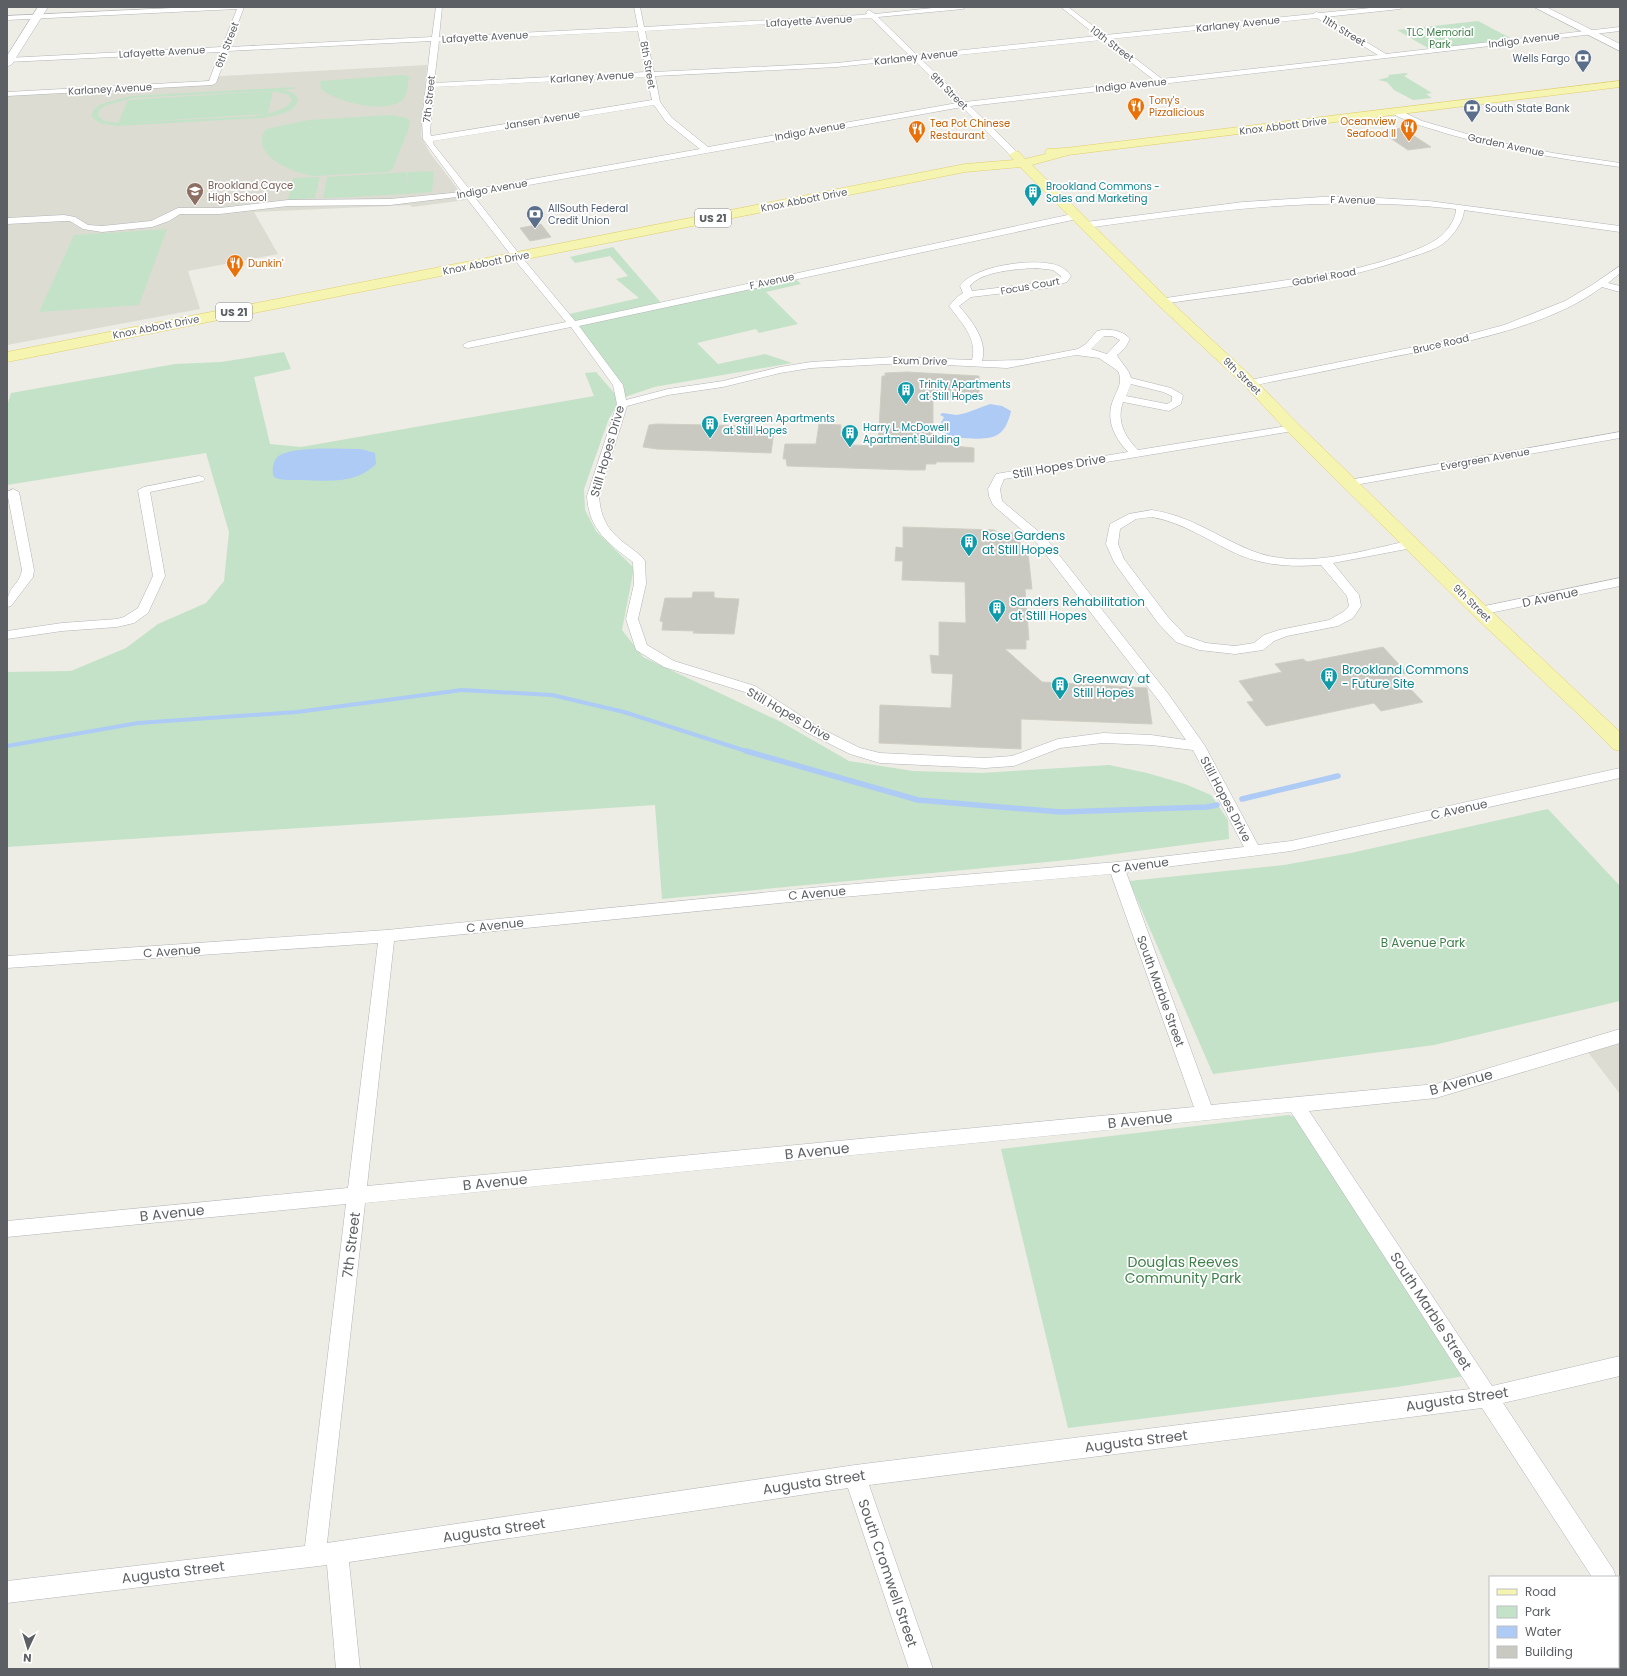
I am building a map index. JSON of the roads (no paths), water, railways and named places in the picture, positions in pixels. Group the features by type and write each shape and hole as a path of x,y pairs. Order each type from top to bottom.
{"main road":[{"path":"8,61 44,7"},
{"path":"1539,7 1620,48"},
{"name":"Knox Abbott Drive","path":"7,356 965,168 986,168 1018,159 1052,157 1066,152 1620,84"},
{"name":"9th Street","path":"1018,159 1162,301 1250,383 1293,428 1480,611 1581,705 1620,744"}],"street":[{"path":"7,18 235,7"},
{"name":"6th Street","path":"212,83 241,7"},
{"name":"7th Street","path":"439,7 426,120 427,139 435,154 517,257"},
{"name":"8th Street","path":"637,7 656,102 669,120 706,150"},
{"name":"9th Street","path":"863,7 1018,159"},
{"name":"Lafayette Avenue","path":"8,61 794,22 963,7"},
{"name":"10th Street","path":"1064,7 1162,82"},
{"name":"Karlaney Avenue","path":"430,85 824,66 1400,7"},
{"name":"11th Street","path":"1308,10 1385,56"},
{"name":"Indigo Avenue","path":"7,221 64,218 90,228 124,228 152,224 166,219 178,211 210,211 288,203 390,202 467,194 962,104 1620,29"},
{"name":"Karlaney Avenue","path":"7,94 212,83"},
{"name":"Jansen Avenue","path":"427,139 656,102"},
{"name":"Garden Avenue","path":"1396,112 1419,123 1481,140 1543,153 1620,165"},
{"name":"F Avenue","path":"468,345 1081,220 1278,201 1390,201 1460,207 1620,229"},
{"name":"Gabriel Road","path":"1162,301 1341,275 1371,268 1422,250 1441,240 1453,228 1460,215 1460,207"},
{"name":"Still Hopes Drive","path":"517,257 573,324 618,384 622,404 593,496 593,508 596,520 601,528 610,538 640,561 640,584 632,619 641,647 670,664 750,689 813,730 856,751 880,758 984,763 1014,761 1058,744 1103,738 1151,740 1198,746"},
{"name":"Focus Court","path":"968,294 965,286 971,279 989,272 1043,265 1054,267 1063,271 1066,276 1064,280 1047,285 968,294 960,298 954,306 966,319 972,332 979,356 976,364"},
{"name":"Bruce Road","path":"1250,383 1438,345 1478,335 1562,305 1602,284 1620,269"},
{"path":"1602,284 1620,289"},
{"path":"1079,352 1090,346 1101,333 1111,332 1120,335 1125,339 1121,346 1112,354 1116,363 1124,371 1126,380 1124,392 1119,398 1115,408 1116,427 1124,442 1135,453"},
{"name":"Exum Drive","path":"622,404 674,391 724,383 788,368 847,362 903,360 976,364 1026,363 1046,355 1065,352 1079,352 1100,356 1116,363"},
{"path":"1119,398 1168,408 1177,402 1178,395 1166,390 1126,380"},
{"name":"Still Hopes Drive","path":"1254,851 1198,746 1160,693 1041,540 997,503 994,495 995,482 1000,476 1293,428"},
{"name":"Evergreen Avenue","path":"1350,483 1620,435"},
{"path":"7,635 62,627 117,623 129,620 143,610 160,576 144,490 199,479"},
{"path":"7,603 26,577 28,570 13,492"},
{"path":"1324,561 1353,596 1355,606 1348,615 1333,623 1284,633 1269,638 1258,647 1235,650 1204,647 1181,639 1163,620 1123,565 1112,544 1114,527 1124,519 1141,514 1161,514 1184,520 1238,551 1259,557 1290,562 1324,561 1412,544"},
{"name":"D Avenue","path":"1480,611 1620,582"},
{"name":"C Avenue","path":"7,962 387,936 831,892 1117,868 1290,846 1620,773"},
{"name":"South Marble Street","path":"1117,868 1205,1113"},
{"name":"7th Street","path":"315,1555 387,936"},
{"name":"B Avenue","path":"7,1229 1436,1091 1620,1036"},
{"name":"South Marble Street","path":"1296,1105 1604,1576"},
{"name":"Augusta Street","path":"7,1592 337,1553 855,1476 1487,1397 1620,1366"},
{"name":"South Cromwell Street","path":"855,1476 921,1669"},
{"path":"337,1553 348,1669"}],"water":[{"path":"990,404 1002,406 1011,411 1006,425 1001,432 990,438 977,439 945,435 940,425 944,417 940,415 942,413 957,415"},
{"path":"308,449 361,449 375,453 376,464 360,475 351,478 332,481 287,480 274,477 273,474 273,465 276,459 280,455 288,452"}],"waterway":[{"path":"7,746 138,723 297,712 462,690 552,695 624,712 749,752"},
{"path":"746,751 918,800 1061,812 1207,807 1217,805"},
{"path":"1242,799 1338,776"}],"place":[{"name":"Wells Fargo","path":"1583,73"},
{"name":"Tony's Pizzalicious","path":"1136,121"},
{"name":"South State Bank","path":"1472,123"},
{"name":"Oceanview Seafood II","path":"1409,142"},
{"name":"Tea Pot Chinese Restaurant","path":"917,144"},
{"name":"Brookland Cayce High School","path":"195,206"},
{"name":"Brookland Commons - Sales and Marketing","path":"1033,207"},
{"name":"AllSouth Federal Credit Union","path":"535,229"},
{"name":"Dunkin'","path":"235,278"},
{"name":"Trinity Apartments at Still Hopes","path":"906,405"},
{"name":"Evergreen Apartments at Still Hopes","path":"710,439"},
{"name":"Harry L. McDowell Apartment Building","path":"850,448"},
{"name":"Rose Gardens at Still Hopes","path":"969,557"},
{"name":"Sanders Rehabilitation at Still Hopes","path":"997,623"},
{"name":"Brookland Commons - Future Site","path":"1329,691"},
{"name":"Greenway at Still Hopes","path":"1060,700"}],"park label":[{"name":"TLC Memorial Park","path":"1440,38"},
{"name":"B Avenue Park","path":"1423,942"},
{"name":"Douglas Reeves Community Park","path":"1183,1270"}]}
